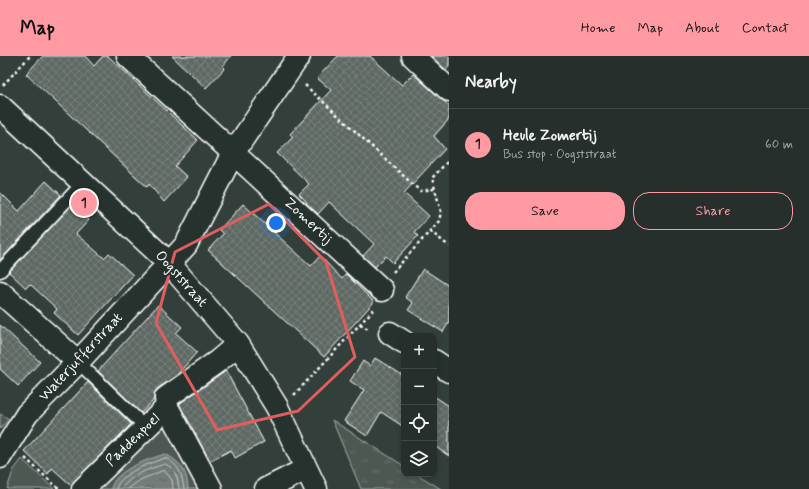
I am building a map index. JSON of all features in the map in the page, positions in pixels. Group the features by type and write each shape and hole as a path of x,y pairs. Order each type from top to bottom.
{"street":[{"name":"Zomertij","path":"128,56 233,153 386,282"},
{"path":"413,56 449,90"},
{"path":"168,262 186,245 233,153 294,63"},
{"name":"Oogststraat","path":"0,106 168,262 238,344 277,407 316,489"},
{"name":"Waterjufferstraat","path":"4,450 27,414 78,362 168,262"},
{"path":"0,292 78,362"},
{"name":"Paddenpoel","path":"211,489 167,407 166,398 218,361 238,344"},
{"path":"437,363 449,371"},
{"name":"Paddenpoel","path":"83,489 167,407"},
{"path":"275,487 306,469"}],"lane":[{"path":"0,271 83,183"},
{"path":"78,362 136,418"}],"path":[{"path":"0,88 30,56"},
{"path":"294,63 420,191 434,189"},
{"path":"277,407 295,394 382,300 386,282 439,221 441,212 432,178 449,160"},
{"path":"430,231 449,246"},
{"path":"4,450 59,489"}],"highlighted area":[{"path":"269,204 326,262 355,357 298,411 217,430 156,323 175,252"}],"green space":[{"path":"0,414 9,419 0,429"},
{"path":"166,415 206,489 90,489"},
{"path":"332,420 401,464 401,477 422,477 441,489 361,489"},
{"path":"22,459 54,489 7,489 13,471"}],"water":[{"path":"165,454 175,460 185,472 188,489 111,489 118,476 125,471 142,462"}],"building":[{"path":"43,56 85,56 94,66 103,56 108,56 198,140 175,166 187,177 164,202 149,184 147,187 26,74"},
{"path":"172,56 231,56 223,66 225,68 206,88"},
{"path":"338,56 370,56 402,85 413,74 449,106 449,119 434,136 445,149 404,193 429,216 414,232 418,236 393,263 386,256 375,267 363,256 374,244 329,202 318,214 306,203 307,202 299,194 309,184 277,153 293,137 290,134 331,90 317,78"},
{"path":"431,56 449,56 449,66 446,70"},
{"path":"46,181 61,195 0,260 0,192 19,211"},
{"path":"243,204 311,266 320,256 342,279 346,274 374,302 324,357 208,250 223,234 219,230"},
{"path":"72,205 89,220 76,234 104,258 109,253 133,275 78,335 54,313 57,309 30,284 26,288 9,272"},
{"path":"423,269 449,286 449,322 443,332 408,310 413,303 405,297"},
{"path":"158,305 182,327 176,333 197,352 176,376 158,388 154,393 154,400 141,413 98,371"},
{"path":"0,325 40,362 18,386 0,369"},
{"path":"375,358 401,374 401,425 381,412 367,436 344,421 364,390 350,381 363,361 370,366"},
{"path":"226,371 264,442 235,458 231,450 210,461 179,404"},
{"path":"88,382 131,424 71,485 52,468 48,474 24,451"},
{"path":"437,398 449,406 449,456 437,448"}],"place":[{"name":"Heule Zomertij","path":"84,203"}]}
